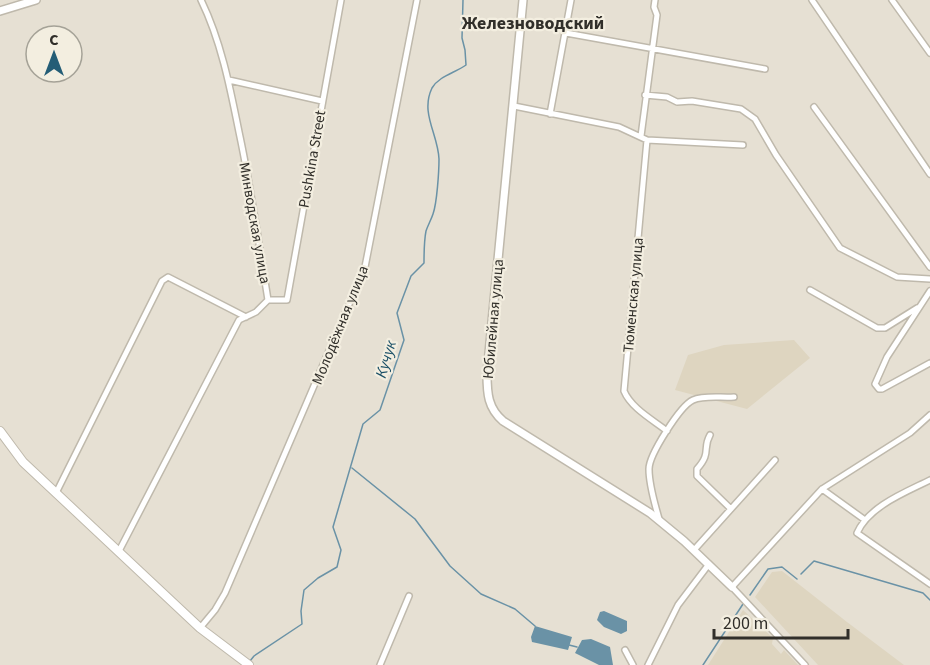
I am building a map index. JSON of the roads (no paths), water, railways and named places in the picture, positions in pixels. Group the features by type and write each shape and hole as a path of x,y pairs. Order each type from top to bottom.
{"main road":[{"path":"0,431 23,462"},
{"path":"0,441 200,627 249,665"}],"street":[{"path":"0,11 36,0"},
{"name":"Минводская улица","path":"119,551 239,320 256,312 268,300 251,188 229,80 201,0"},
{"name":"Pushkina Street","path":"268,300 287,300 341,0"},
{"name":"Молодёжная улица","path":"200,627 215,610 225,593 365,267 417,0"},
{"name":"Юбилейная улица","path":"523,0 487,374 490,406 503,421 659,519 732,587"},
{"path":"550,114 571,0"},
{"path":"641,136 657,15 654,8 655,0"},
{"path":"812,0 930,174"},
{"path":"892,0 930,53"},
{"path":"566,33 765,69"},
{"path":"229,80 322,101"},
{"path":"645,95 667,97 677,102 692,101 741,109 754,119 840,249 897,277 930,279"},
{"path":"514,106 619,127 647,140 743,145"},
{"path":"814,107 930,267"},
{"name":"Тюменская улица","path":"647,140 624,391 627,398 667,431"},
{"path":"56,493 162,281 168,277 246,317"},
{"path":"810,290 881,329 918,307"},
{"path":"930,291 887,357 875,384 882,389 930,363"},
{"path":"659,519 649,468 667,431 690,401 698,398 734,398"},
{"path":"805,665 732,587 822,489 910,433 930,415"},
{"path":"710,435 707,440 706,458 697,470 698,476 731,509"},
{"path":"694,550 775,460"},
{"path":"930,480 897,497 865,520 858,530 858,535 930,584"},
{"path":"822,489 865,520"},
{"path":"648,665 678,605 709,564"},
{"path":"380,665 409,596"},
{"path":"625,650 633,665"}],"water":[{"path":"604,611 627,621 627,631 621,634 604,627 597,620 600,612"},
{"path":"535,626 572,637 568,650 532,642 531,637"},
{"path":"591,639 610,647 613,665 599,665 575,653 582,640"}],"waterway":[{"name":"Кучук","path":"250,661 302,624 304,590 318,578 337,567 341,550 333,527 363,424 380,410 404,340 397,313 411,276 424,263 425,235 434,209 439,164 438,150 429,115 429,97 432,88 439,80 466,65 462,38 463,0"},
{"path":"352,468 415,519 450,566 481,594 515,609 535,626"},
{"path":"801,574 814,561 923,593 930,600"},
{"path":"750,595 768,569 782,567 797,579"},
{"path":"703,665 743,604"},
{"path":"569,645 577,647"}],"district":[{"name":"Железноводский","path":"533,23"}]}
